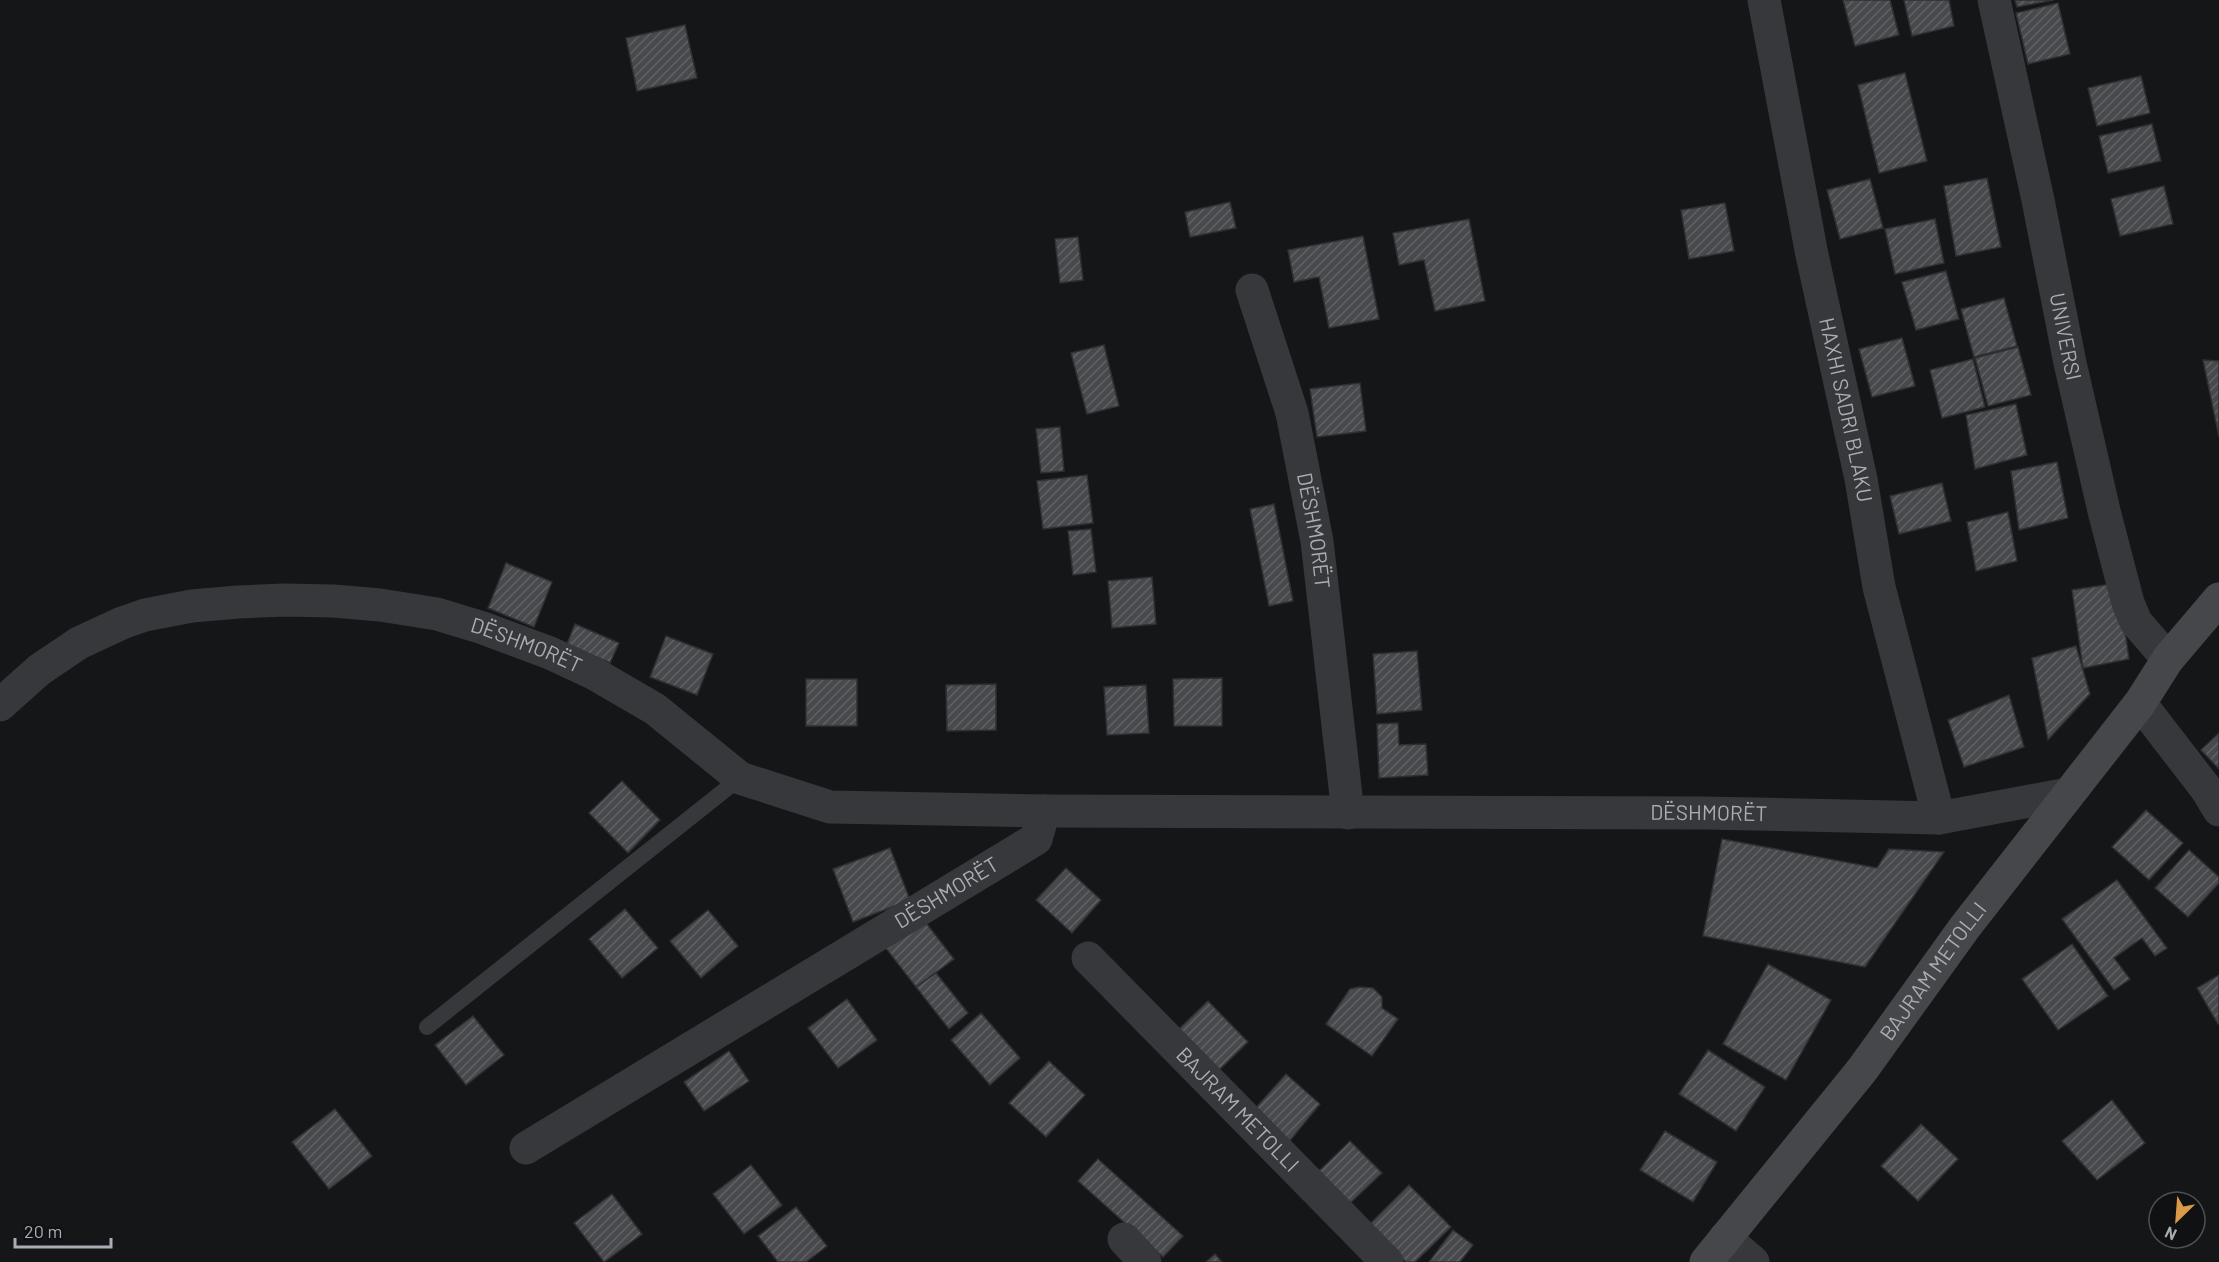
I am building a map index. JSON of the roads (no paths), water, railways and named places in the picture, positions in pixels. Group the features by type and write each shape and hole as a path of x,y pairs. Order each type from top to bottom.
{"main road":[{"name":"BAJRAM METOLLI","path":"1715,1250 1862,1070 1965,927 2140,703 2168,659 2219,599"}],"street":[{"name":"HAXHI SADRI BLAKU","path":"1764,0 1812,255 1860,479 1879,587 1939,818"},
{"name":"UNIVERSI","path":"1994,0 2038,200 2070,363 2128,603 2136,622 2168,659"},
{"name":"DËSHMORËT","path":"1252,291 1292,413 1315,530 1348,813"},
{"name":"DËSHMORËT","path":"0,705 39,670 79,643 122,623 145,615 192,606 285,600 380,605 437,615 483,628 550,653 593,673 655,710 740,778 830,807 1044,811 1704,813 1939,818 2068,794"},
{"path":"2140,703 2207,790 2219,810"},
{"name":"DËSHMORËT","path":"526,1148 1036,839 1044,811"},
{"name":"BAJRAM METOLLI","path":"1088,958 1387,1262"},
{"name":"BAJRAM METOLLI","path":"1715,1250 1753,1262"}],"lane":[{"path":"427,1027 740,778"}]}
